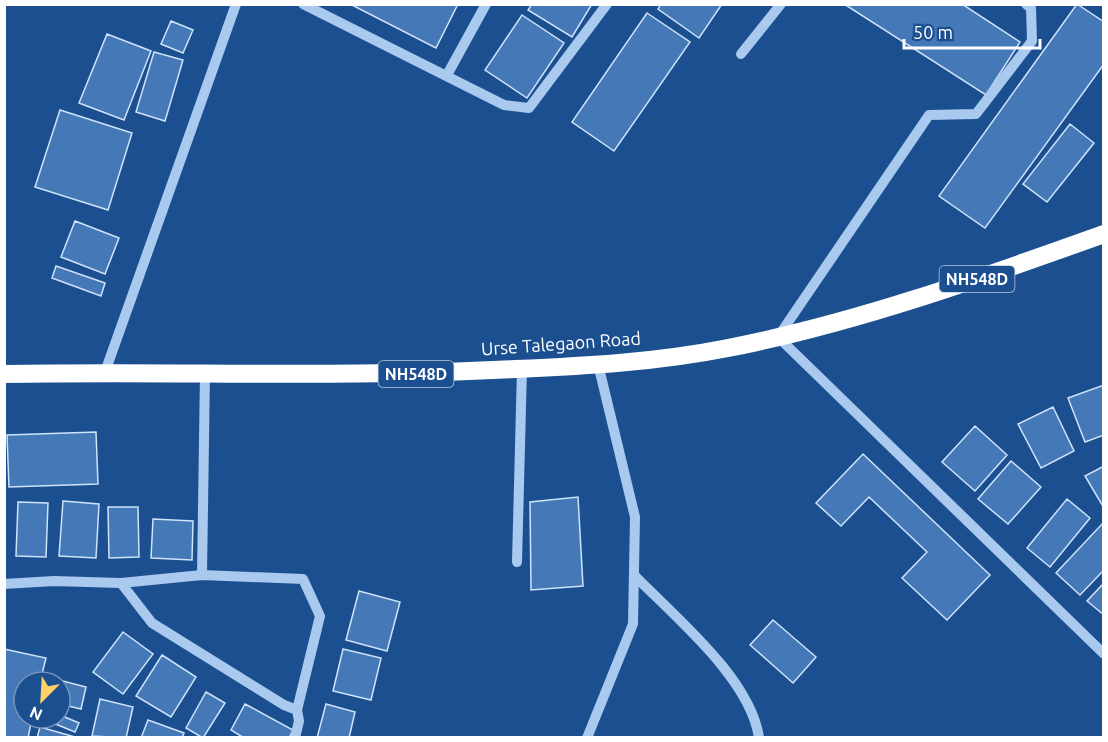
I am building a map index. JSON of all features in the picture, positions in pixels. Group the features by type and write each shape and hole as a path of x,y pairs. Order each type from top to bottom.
{"highway":[{"name":"Urse Talegaon Road","path":"4,374 105,372 412,375 598,364 726,349 778,337 960,285 1104,234"}],"street":[{"path":"105,372 236,4"},
{"path":"303,4 504,105 529,108 607,4"},
{"path":"447,75 486,4"},
{"path":"741,54 781,4"},
{"path":"1026,4 1031,8 1032,41 976,114 929,115 778,337 1104,654"},
{"path":"587,738 633,624 635,517 598,364"},
{"path":"517,562 522,369"},
{"path":"201,575 205,373"},
{"path":"634,574 728,672 756,718 759,738"},
{"path":"4,584 54,581 121,583 201,575 303,579 320,616 297,710 299,721 295,738"},
{"path":"121,583 152,623 284,705 297,710"}],"building":[{"path":"350,4 458,4 436,48"},
{"path":"532,4 592,4 572,37 528,10"},
{"path":"661,4 722,4 699,38 658,9"},
{"path":"844,4 962,4 1020,42 986,95"},
{"path":"1077,4 1104,22 1104,64 985,228 939,196"},
{"path":"647,13 690,42 614,151 572,122"},
{"path":"522,15 564,43 527,98 485,70"},
{"path":"171,21 193,30 183,53 161,44"},
{"path":"107,34 151,51 124,120 79,103"},
{"path":"154,52 183,60 165,121 136,112"},
{"path":"60,110 132,133 108,210 35,187"},
{"path":"1070,124 1094,143 1047,202 1023,184"},
{"path":"75,221 119,238 105,274 61,257"},
{"path":"56,266 105,283 101,296 52,278"},
{"path":"1104,385 1104,435 1085,442 1068,398"},
{"path":"1053,407 1074,451 1041,468 1018,424"},
{"path":"975,426 1007,455 975,491 942,462"},
{"path":"96,432 98,484 9,487 7,435"},
{"path":"863,454 990,575 947,620 902,578 927,552 869,497 841,526 816,503"},
{"path":"1011,461 1041,487 1008,524 978,499"},
{"path":"1104,466 1104,508 1085,476"},
{"path":"578,497 583,586 531,590 530,502"},
{"path":"1067,499 1090,518 1050,567 1027,548"},
{"path":"63,501 99,504 96,558 59,556"},
{"path":"18,502 48,503 46,557 16,556"},
{"path":"108,507 138,507 139,557 109,558"},
{"path":"153,519 193,521 192,560 151,558"},
{"path":"1103,523 1104,570 1080,595 1056,573"},
{"path":"1104,583 1104,615 1087,601"},
{"path":"359,591 400,602 387,651 346,640"},
{"path":"773,620 816,657 793,683 750,645"},
{"path":"123,632 153,654 123,694 93,672"},
{"path":"4,649 46,658 43,670 12,670 12,730 30,730 28,738 4,738"},
{"path":"343,649 381,658 371,700 333,691"},
{"path":"162,655 196,677 171,717 136,696"},
{"path":"72,683 86,687 81,709 72,707"},
{"path":"206,692 225,703 203,738 186,728"},
{"path":"100,699 133,707 126,738 92,736"},
{"path":"245,704 293,730 289,738 244,738 231,730"},
{"path":"326,704 355,712 349,738 317,738"},
{"path":"72,720 79,723 75,732 70,730 72,730"},
{"path":"148,720 184,733 182,738 141,738"},
{"path":"39,730 50,730 75,737 37,738"}]}
